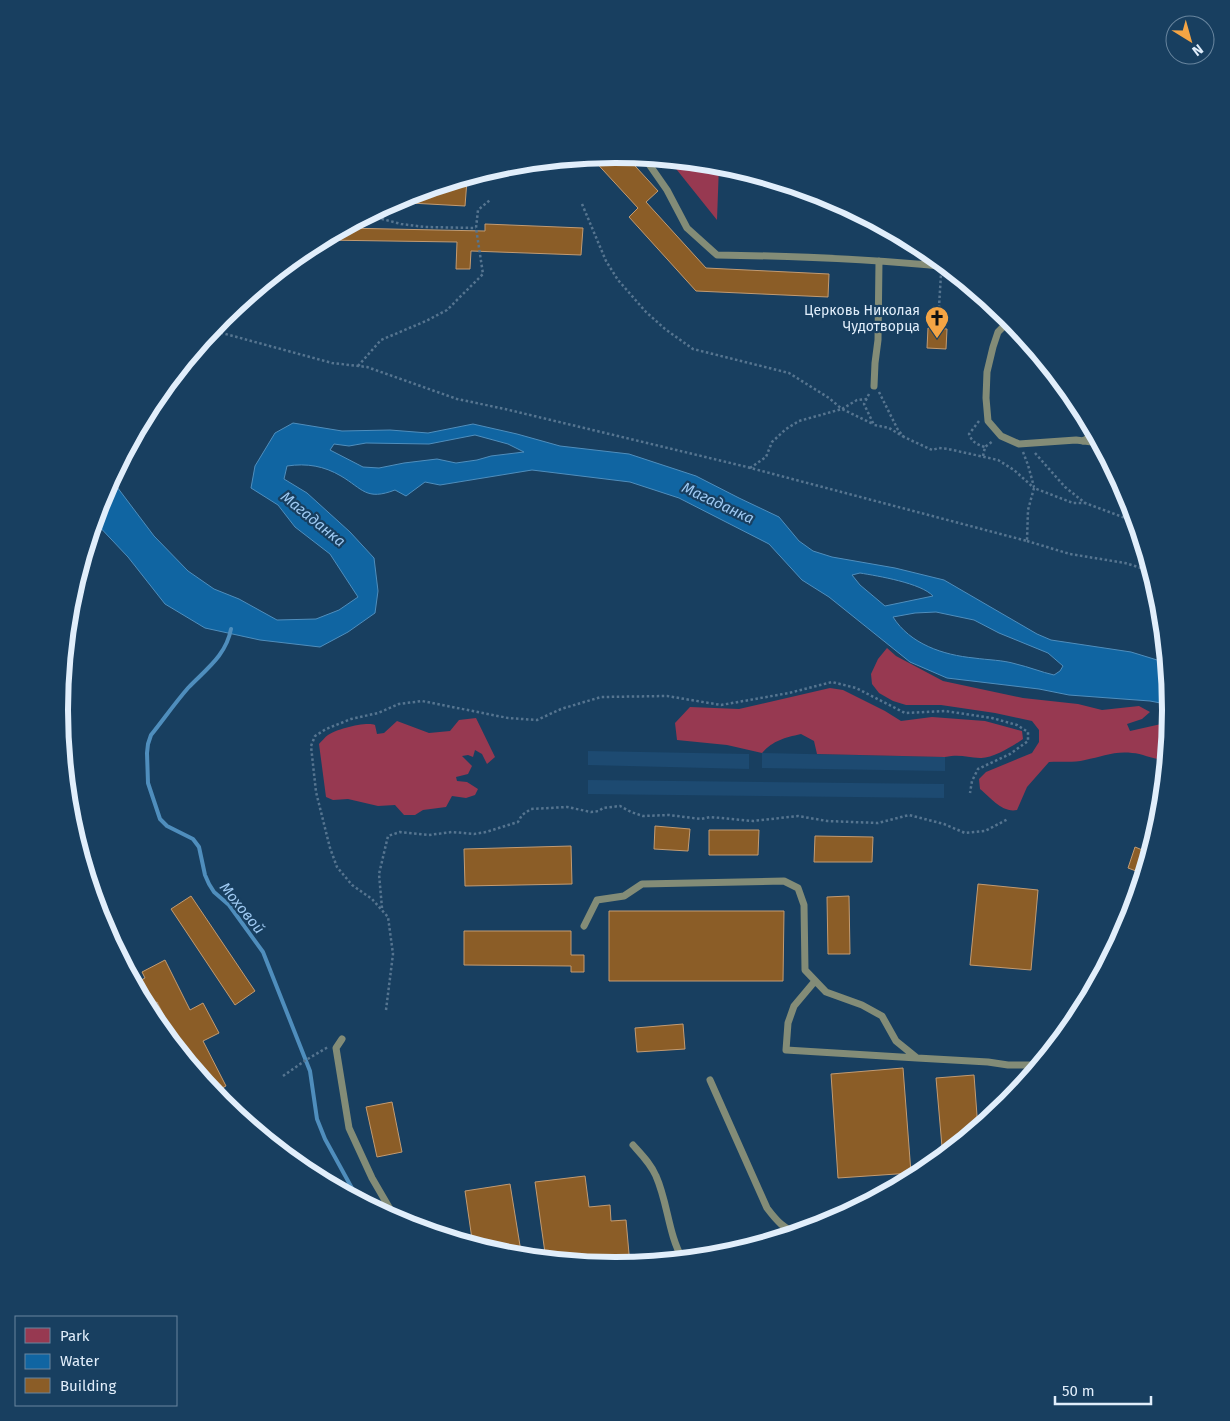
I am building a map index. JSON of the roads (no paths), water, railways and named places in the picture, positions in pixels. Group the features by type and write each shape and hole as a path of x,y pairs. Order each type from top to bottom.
{"lane":[{"path":"649,164 668,190 687,228 717,255 808,257 934,266"},
{"path":"876,387 879,261"},
{"path":"1004,325 998,332 987,372 986,398 988,421 1000,436 1018,444 1092,442"},
{"path":"1083,441 1089,437"},
{"path":"584,926 597,900 624,896 642,884 784,881 798,888 804,905 805,970 826,992 862,1004 882,1016 896,1040 917,1058"},
{"path":"815,980 794,1006 788,1023 786,1050 1032,1065"},
{"path":"342,1039 336,1048 349,1128 372,1178 390,1209"},
{"path":"710,1080 767,1208 778,1223 789,1229"},
{"path":"633,1145 650,1164 657,1177 676,1248 679,1254"}],"water":[{"name":"Магаданка","path":"293,423 342,431 390,430 428,433 473,424 560,446 629,454 696,476 779,517 799,541 813,551 832,557 895,568 944,580 1037,634 1051,640 1131,652 1160,661 1162,703 1069,695 1039,689 947,678 910,662 829,597 802,580 769,544 679,498 630,482 532,470 440,485 425,482 406,496 395,490 377,494 365,492 341,476 322,468 308,465 287,466 284,479 307,493 350,532 374,558 378,591 375,613 348,632 320,647 260,640 205,628 165,604 128,557 100,527 116,486 154,536 188,571 214,589 239,599 277,620 316,619 339,610 358,597 330,554 295,527 278,505 251,488 255,466 275,433","holes":["475,435 508,444 524,452 456,463 437,459 379,468 363,467 330,450 334,444 349,446 366,443 429,444","860,573 919,587 933,596 885,606 860,585 852,575","936,612 974,620 999,633 1048,653 1063,666 1054,675 1011,663 939,651 908,634 893,617"]}],"waterway":[{"name":"Моховой","path":"231,629 220,655 188,688 151,735 147,753 148,783 160,819 167,826 193,839 199,847 205,875 209,884 214,892 229,905 263,952 310,1071 317,1119 325,1139 354,1192"}],"place":[{"name":"Церковь Николая Чудотворца","path":"937,339"}]}
